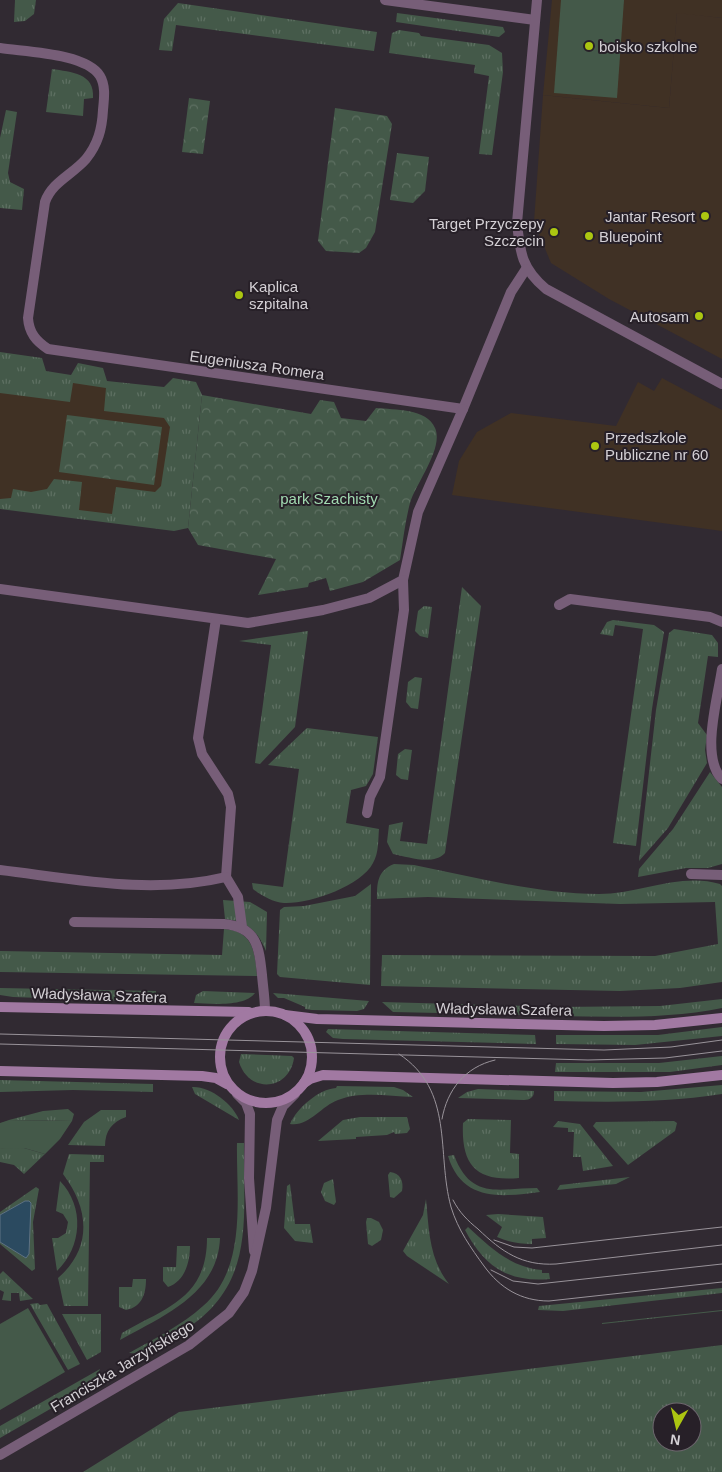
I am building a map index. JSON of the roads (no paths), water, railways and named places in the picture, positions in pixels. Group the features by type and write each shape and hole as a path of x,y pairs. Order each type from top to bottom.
{"main road":[{"name":"Władysława Szafera","path":"0,1008 226,1013 261,1011"},
{"path":"229,1086 220,1065 220,1050 223,1040 237,1020 261,1011 285,1015 299,1024 310,1042 312,1066 304,1083"},
{"name":"Władysława Szafera","path":"285,1015 317,1019 604,1026 679,1024 722,1018"},
{"path":"0,1070 206,1076 219,1079 237,1094 252,1102 269,1104 294,1094 310,1079 323,1076 613,1083 657,1082 722,1075"}],"street":[{"path":"385,0 535,20"},
{"path":"537,0 517,223 521,254 526,269 546,289 722,384"},
{"name":"Eugeniusza Romera","path":"0,48 80,61 97,71 103,83 100,135 95,146 85,160 49,190 44,202 28,318 31,334 38,343 48,350 462,409"},
{"path":"367,813 370,796 380,778 404,610 403,580 416,518 511,292 526,269"},
{"path":"0,590 248,623 322,610 369,598 403,580"},
{"path":"559,605 570,598 710,617 722,622"},
{"path":"216,619 198,738 202,754 228,794 231,807 226,877 238,897 242,927"},
{"path":"722,669 711,751 714,766 722,779"},
{"path":"0,870 132,886 172,886 200,883 226,877"},
{"path":"691,874 722,875"},
{"path":"74,922 224,924 242,927 251,934 259,948 261,1011"},
{"name":"Franciszka Jarzyńskiego","path":"237,1094 246,1103 250,1114 250,1196 255,1259"},
{"name":"Franciszka Jarzyńskiego","path":"0,1454 206,1333 229,1313 239,1300 250,1277 266,1208 277,1120 282,1106 294,1094"}],"water":[{"path":"25,1201 31,1203 29,1254 26,1258 0,1242 0,1215"}],"tram line":[{"path":"0,1034 604,1050 671,1047 722,1040"},
{"path":"0,1044 588,1060 665,1058 722,1051"},
{"path":"399,1054 417,1069 429,1086 436,1104 447,1186 451,1207 457,1223 484,1266 504,1287 529,1299 549,1301 722,1282"},
{"path":"442,1119 448,1099 459,1081 475,1068 495,1060"},
{"path":"453,1200 467,1219 504,1251 533,1263 556,1264 722,1245"},
{"path":"494,1240 514,1247 532,1248 722,1227"},
{"path":"491,1270 513,1281 538,1284 722,1264"}],"place":[{"name":"boisko szkolne","path":"589,46"},
{"name":"Jantar Resort","path":"705,216"},
{"name":"Target Przyczepy Szczecin","path":"554,232"},
{"name":"Bluepoint","path":"589,236"},
{"name":"Kaplica szpitalna","path":"239,295"},
{"name":"Autosam","path":"699,316"},
{"name":"Przedszkole Publiczne nr 60","path":"595,446"}],"park label":[{"name":"park Szachisty","path":"329,498"}]}
